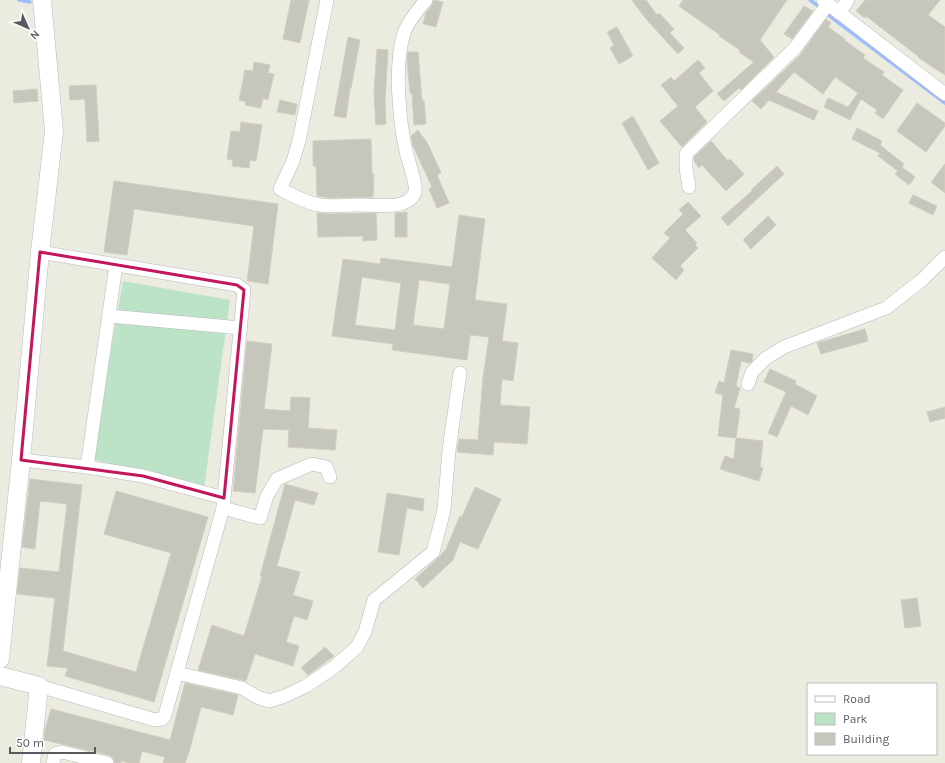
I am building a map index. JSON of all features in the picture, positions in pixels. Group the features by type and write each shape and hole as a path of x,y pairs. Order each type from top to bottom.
{"street":[{"path":"0,659 22,460 40,252 54,131 42,0"},
{"path":"327,0 299,141 293,161 280,189 301,199 319,205 343,206 396,205 411,200 415,194 416,186 409,167 403,140 398,81 404,33 412,18 426,0"},
{"path":"839,13 848,0"},
{"path":"689,187 686,168 686,154 795,48 826,2 945,94"},
{"path":"0,676 155,720 162,719 165,715 224,503 241,328 244,290 237,285 40,252"},
{"path":"748,384 752,372 766,358 784,347 886,308 922,280 945,257"},
{"path":"87,467 116,265"},
{"path":"109,316 241,328"},
{"path":"177,673 242,688 269,701 285,696 306,686 332,668 357,647 365,632 374,600 433,552 444,510 449,450 460,373"},
{"path":"22,460 87,467 143,476 224,503 260,518 267,496 277,479 312,464 326,467 330,477"},
{"path":"31,763 39,686"},
{"path":"53,763 55,754 62,752 107,763"}],"highlighted area":[{"path":"40,252 237,285 244,290 224,498 143,476 21,460"}],"green space":[{"path":"123,281 230,300 204,488 92,459"}],"building":[{"path":"291,0 309,0 300,43 283,39"},
{"path":"434,0 443,2 436,27 423,24 426,13"},
{"path":"632,0 646,0 657,15 659,13 674,29 670,33 684,48 678,54 646,19"},
{"path":"683,0 787,0 760,40 774,57 741,90 739,88 724,101 717,94 754,62 739,52 740,50 719,36 720,35 679,6"},
{"path":"865,0 940,0 928,15 945,27 945,75 919,58 866,16 865,18 856,11"},
{"path":"804,6 813,11 792,39 784,34"},
{"path":"826,19 831,23 828,27 865,55 863,58 884,72 882,75 903,90 883,119 875,113 877,110 861,99 850,120 824,107 828,98 848,107 858,93 835,77 823,94 794,72 776,92 818,111 814,120 769,100 761,109 752,101 801,54"},
{"path":"617,27 633,56 619,64 610,48 614,45 607,32"},
{"path":"348,37 360,40 350,88 346,118 334,116"},
{"path":"377,49 388,50 385,102 386,124 376,125 374,93"},
{"path":"408,52 418,52 422,100 424,100 426,124 414,125 412,93 410,93 407,61"},
{"path":"698,60 705,68 699,73 713,91 695,107 707,122 682,147 660,121 678,106 661,85 671,77 674,81"},
{"path":"254,62 270,65 268,73 274,74 268,100 263,98 261,108 245,105 246,102 239,100 245,70 253,71"},
{"path":"96,85 99,141 87,142 85,99 70,100 69,86"},
{"path":"37,89 38,101 14,103 13,91"},
{"path":"280,100 297,104 295,115 277,112"},
{"path":"917,103 945,123 945,126 926,152 897,131"},
{"path":"633,116 659,163 648,170 622,123"},
{"path":"241,122 262,125 256,161 250,160 249,168 232,166 233,160 227,159 231,131 240,132"},
{"path":"857,128 882,141 880,145 904,164 902,167 915,177 909,185 895,174 898,171 878,156 880,153 852,139"},
{"path":"418,130 428,144 441,173 437,175 449,203 437,208 429,189 432,187 413,146 411,136"},
{"path":"371,139 372,174 374,174 373,197 329,198 317,196 316,166 313,166 313,141"},
{"path":"711,141 728,161 730,159 744,174 726,191 702,165 699,168 694,161 694,157"},
{"path":"945,164 945,193 931,182"},
{"path":"777,166 784,174 728,226 721,218 752,191 751,190"},
{"path":"114,181 278,204 268,284 247,281 254,226 134,209 127,255 104,252"},
{"path":"913,195 937,206 933,215 909,203"},
{"path":"688,202 701,216 685,230 697,243 695,245 698,248 680,266 684,270 676,280 652,258 670,238 664,233 683,214 679,210"},
{"path":"407,212 407,237 395,237 395,213"},
{"path":"317,213 376,213 377,240 363,241 363,236 318,237"},
{"path":"459,215 485,219 475,300 507,304 502,341 518,343 513,381 502,379 500,405 530,407 527,444 494,442 493,455 457,452 459,439 478,440 483,377 489,337 470,335 467,360 392,350 393,344 332,336 343,259 380,264 381,258 452,267","holes":["362,277 401,283 395,330 355,325","419,280 450,284 444,329 413,325"]},
{"path":"768,216 776,225 751,249 743,240"},
{"path":"865,329 868,341 821,354 817,343"},
{"path":"247,341 272,344 264,409 290,411 291,397 310,398 308,428 337,430 335,450 288,447 289,430 263,429 255,493 233,491"},
{"path":"731,350 753,354 752,361 750,363 741,361 736,386 740,388 734,408 740,409 736,438 718,436 723,395 715,393 719,381 724,383"},
{"path":"770,369 796,381 795,384 817,396 808,415 791,406 777,437 768,433 786,392 764,382"},
{"path":"945,407 945,418 930,422 927,412"},
{"path":"736,438 763,441 760,467 763,468 759,481 720,469 725,456 734,459"},
{"path":"30,479 82,485 63,651 136,672 171,553 104,534 116,491 208,517 154,702 65,676 68,668 47,666 55,598 17,594 20,568 59,572 67,504 40,501 35,549 22,547"},
{"path":"285,484 318,493 314,505 295,500 277,566 300,572 293,595 313,601 307,620 294,616 286,642 299,646 293,666 255,654 246,681 198,670 212,625 244,636 262,576 260,576"},
{"path":"475,487 501,499 478,549 460,542 453,560 423,588 415,579 446,549 460,516 462,517"},
{"path":"387,493 424,499 423,511 407,508 399,555 378,552"},
{"path":"917,598 921,626 905,628 901,600"},
{"path":"325,647 334,656 308,675 301,668"},
{"path":"185,683 238,695 233,715 201,707 185,763 163,763 165,757 142,751 139,763 121,761 121,763 115,763 113,758 109,755 44,740 45,730 51,709 170,740"}],"waterway":[{"path":"19,0 30,2"},
{"path":"810,0 821,8"},
{"path":"827,14 945,103"}]}
